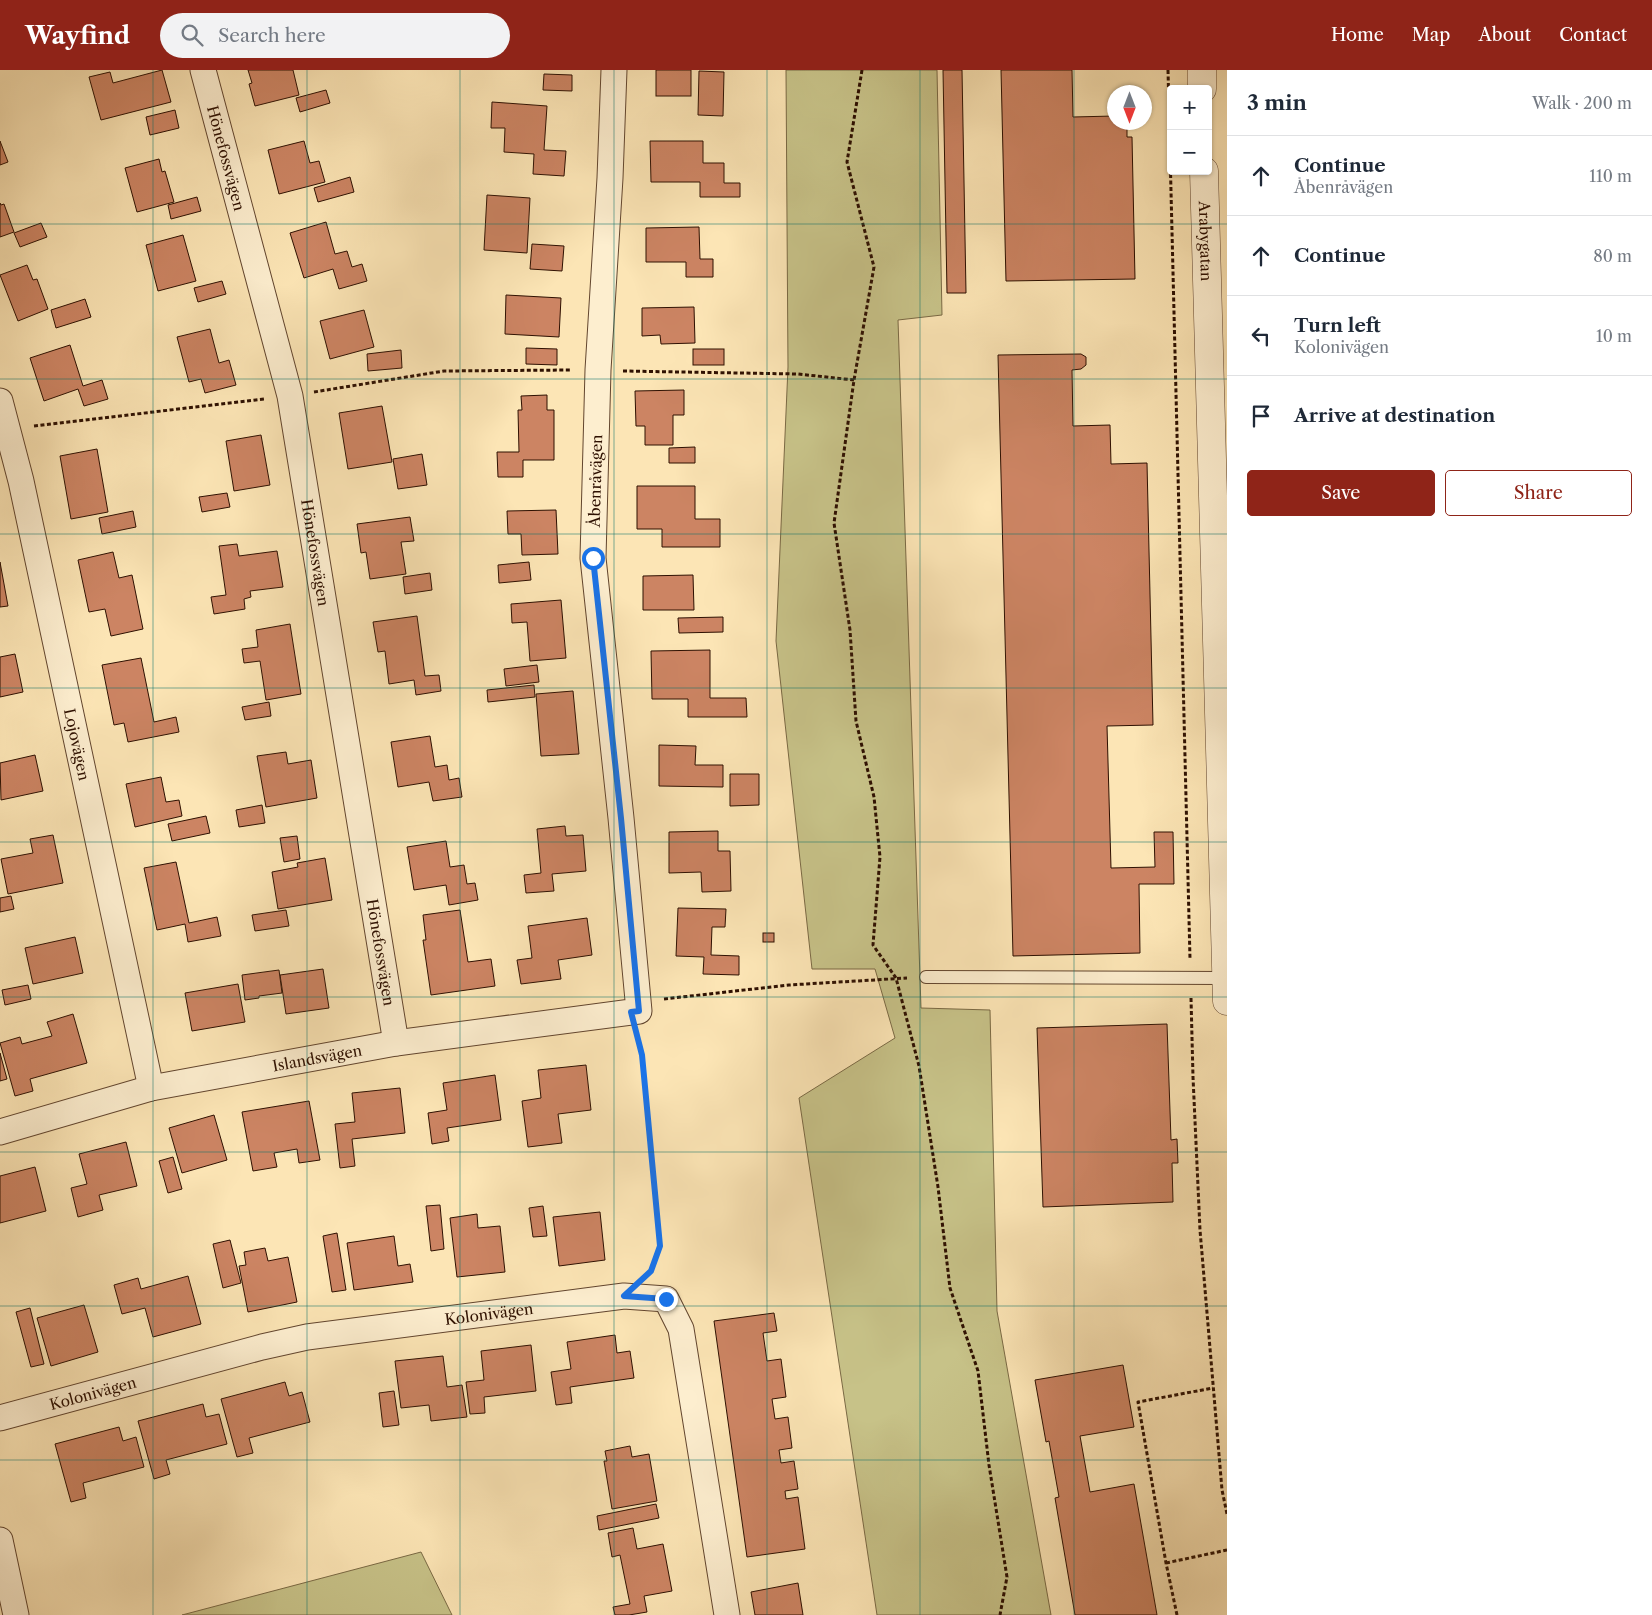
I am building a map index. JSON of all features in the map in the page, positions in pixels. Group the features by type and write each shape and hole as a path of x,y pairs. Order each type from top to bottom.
{"street":[{"name":"Hönefossvägen","path":"203,70 290,396 396,1043"},
{"name":"Åbenråvägen","path":"614,70 610,178 598,370 593,558 621,818 636,1008"},
{"path":"1202,70 1202,85"},
{"name":"Arabygatan","path":"1204,175 1224,761 1227,1002"},
{"name":"Lojovägen","path":"0,401 22,481 151,1088"},
{"name":"Islandsvägen","path":"0,1132 151,1088 396,1043 636,1008"},
{"name":"Kolonivägen","path":"0,1418 262,1347 307,1337 624,1296 666,1299 681,1329 727,1615"},
{"path":"1,1545 16,1615"}],"lane":[{"path":"926,977 1226,978"}],"path":[{"path":"862,70 847,162 874,268 854,380 834,524 850,630 856,721 874,797 880,857 873,945 896,978 919,1066 938,1187 950,1288 978,1371 989,1465 1007,1577 1000,1615"},
{"path":"1168,70 1193,1077 1200,1230 1222,1490 1227,1514"},
{"path":"8,429 290,396 444,371 598,370 798,374 854,380"},
{"path":"624,1296 651,1271 660,1246 636,1008 789,985 926,977"},
{"path":"1177,1615 1138,1402 1213,1388"},
{"path":"1166,1563 1227,1550"}],"shaded area":[{"path":"786,70 937,70 942,315 898,320 921,1008 990,1010 997,1311 1051,1615 877,1615 799,1098 895,1038 875,969 812,969 776,641 788,367"},
{"path":"421,1552 452,1615 182,1615"}],"building":[{"path":"162,70 171,102 101,120 89,77 110,72 113,83"},
{"path":"248,70 293,70 299,95 255,106 249,84 252,83"},
{"path":"656,70 691,70 691,96 656,96"},
{"path":"943,70 962,70 966,293 947,293"},
{"path":"1001,70 1072,70 1073,117 1107,116 1107,130 1127,130 1127,137 1132,137 1135,279 1006,281"},
{"path":"699,71 724,72 723,116 698,115"},
{"path":"544,74 572,75 572,91 543,90"},
{"path":"326,90 330,103 300,112 296,98"},
{"path":"492,102 547,106 544,150 566,151 564,176 533,174 534,154 504,152 505,128 491,128"},
{"path":"175,110 179,128 150,135 146,117"},
{"path":"0,141 8,162 0,165"},
{"path":"304,141 310,163 319,161 325,182 279,194 268,150"},
{"path":"650,141 703,141 703,163 724,163 724,183 740,183 740,197 700,197 700,182 651,182"},
{"path":"159,159 162,172 165,171 174,202 137,212 125,168"},
{"path":"350,177 354,192 318,202 314,188"},
{"path":"487,195 530,198 527,253 484,250"},
{"path":"197,197 201,211 171,219 168,205"},
{"path":"0,203 1,205 4,204 14,232 0,237"},
{"path":"326,222 335,254 347,251 352,267 362,264 367,281 339,289 333,269 304,278 290,233"},
{"path":"41,223 47,237 20,247 14,233"},
{"path":"699,227 700,259 713,259 713,277 686,277 686,262 646,262 646,228"},
{"path":"183,235 196,281 158,291 146,245"},
{"path":"532,244 564,246 562,271 530,269"},
{"path":"27,265 33,280 37,279 48,309 18,321 0,275"},
{"path":"222,281 226,294 198,302 194,288"},
{"path":"506,295 561,298 559,337 505,334"},
{"path":"85,299 91,317 56,328 51,310"},
{"path":"694,307 695,343 661,344 660,335 642,336 642,308"},
{"path":"364,310 374,347 330,359 320,321"},
{"path":"210,329 219,363 229,360 236,385 205,393 201,379 189,382 177,337"},
{"path":"70,345 83,386 102,380 108,399 84,406 78,389 44,401 30,358"},
{"path":"526,348 557,349 557,365 526,364"},
{"path":"693,349 724,349 724,365 693,365"},
{"path":"401,350 402,368 368,371 367,354"},
{"path":"1081,354 1086,357 1086,365 1081,369 1072,370 1073,426 1110,425 1111,464 1147,463 1153,725 1107,726 1111,868 1155,867 1154,832 1173,832 1174,884 1139,884 1140,953 1013,956 998,355"},
{"path":"684,390 684,415 673,415 673,445 645,445 645,426 636,426 635,391"},
{"path":"547,395 547,410 554,410 554,460 523,460 523,477 498,477 497,452 519,452 518,410 522,410 521,396"},
{"path":"382,406 392,462 348,469 339,413"},
{"path":"261,435 270,485 234,491 226,441"},
{"path":"695,447 695,463 669,463 669,448"},
{"path":"97,449 108,512 71,519 60,456"},
{"path":"422,454 427,485 398,489 393,459"},
{"path":"637,486 695,486 695,519 720,519 720,547 662,547 662,529 637,529"},
{"path":"227,493 230,507 202,512 199,497"},
{"path":"556,510 558,554 522,555 521,534 508,534 507,511"},
{"path":"133,511 136,527 102,534 99,518"},
{"path":"410,517 414,541 401,542 406,574 370,579 366,552 361,553 357,524"},
{"path":"237,544 239,556 277,551 283,587 250,591 251,597 244,599 245,609 214,614 211,597 226,595 219,546"},
{"path":"113,552 119,578 132,575 143,629 111,636 105,609 89,612 78,560"},
{"path":"0,562 8,606 0,607"},
{"path":"529,562 531,580 499,583 498,565"},
{"path":"430,573 432,590 405,594 403,577"},
{"path":"693,575 694,610 643,610 643,576"},
{"path":"561,600 566,658 530,661 527,622 512,623 511,604"},
{"path":"417,616 425,676 439,675 441,691 416,695 414,680 389,684 385,651 378,652 373,622"},
{"path":"723,617 723,632 679,633 678,618"},
{"path":"290,624 301,694 266,700 260,661 244,663 242,649 258,647 256,630"},
{"path":"710,650 710,698 746,698 747,717 688,717 688,699 652,699 651,651"},
{"path":"15,654 23,692 0,697 0,657"},
{"path":"141,658 154,722 176,717 179,732 128,742 124,723 114,725 102,665"},
{"path":"537,665 539,682 506,686 504,669"},
{"path":"534,685 535,697 488,702 487,690"},
{"path":"573,691 579,754 541,756 536,694"},
{"path":"269,702 271,716 245,720 242,707"},
{"path":"430,736 435,767 447,765 449,780 459,778 462,797 433,801 429,782 398,787 391,742"},
{"path":"659,745 696,746 695,765 723,765 723,787 659,786"},
{"path":"286,752 288,764 311,760 317,798 266,807 257,756"},
{"path":"35,755 43,791 1,800 0,763"},
{"path":"730,774 759,774 759,805 730,806"},
{"path":"161,777 166,802 179,800 182,816 135,827 126,784"},
{"path":"262,805 265,823 239,827 236,810"},
{"path":"206,816 210,833 172,841 168,824"},
{"path":"565,826 566,836 583,835 586,871 552,874 554,891 526,893 524,875 541,873 537,829"},
{"path":"718,831 718,851 730,851 731,891 702,892 701,872 669,873 669,832"},
{"path":"53,835 63,883 8,894 1,859 33,853 30,839"},
{"path":"297,836 300,859 284,862 280,838"},
{"path":"446,841 450,867 464,865 467,884 475,883 478,900 449,905 446,885 414,890 407,847"},
{"path":"325,858 332,900 278,909 272,872 298,867 297,863"},
{"path":"176,862 189,923 217,917 221,936 188,942 185,924 157,930 144,868"},
{"path":"11,896 14,909 0,912 0,898"},
{"path":"678,908 726,909 725,927 712,927 711,955 739,956 739,975 703,974 704,957 676,956"},
{"path":"286,910 289,926 255,931 252,915"},
{"path":"460,910 468,962 491,959 495,986 431,995 423,940 426,940 423,915"},
{"path":"587,918 592,955 558,960 561,979 521,984 517,960 532,958 528,926"},
{"path":"763,933 774,933 774,942 763,942"},
{"path":"75,937 83,973 33,984 25,948"},
{"path":"323,969 329,1008 286,1014 280,975"},
{"path":"279,970 282,993 245,1000 242,975"},
{"path":"238,984 245,1022 192,1031 185,993"},
{"path":"28,985 31,999 5,1005 2,990"},
{"path":"73,1014 87,1063 30,1079 33,1091 15,1096 0,1043 20,1037 22,1044 52,1036 47,1022"},
{"path":"1167,1024 1171,1140 1177,1139 1178,1163 1172,1163 1173,1202 1043,1207 1037,1028"},
{"path":"0,1053 7,1079 0,1081"},
{"path":"586,1065 591,1110 558,1114 562,1143 528,1147 522,1101 541,1098 538,1070"},
{"path":"495,1075 501,1120 447,1128 449,1141 432,1144 428,1113 447,1110 443,1083"},
{"path":"400,1088 405,1133 352,1139 355,1166 340,1168 335,1124 355,1122 352,1093"},
{"path":"309,1101 320,1160 299,1163 297,1149 274,1153 277,1167 253,1171 242,1112"},
{"path":"214,1115 227,1160 182,1173 169,1128"},
{"path":"126,1142 137,1186 99,1195 103,1210 78,1217 71,1188 87,1184 79,1154"},
{"path":"173,1157 182,1189 168,1193 159,1161"},
{"path":"35,1167 46,1211 0,1223 0,1176"},
{"path":"440,1205 444,1249 431,1251 426,1206"},
{"path":"543,1206 547,1236 533,1237 529,1208"},
{"path":"600,1212 605,1260 559,1266 553,1217"},
{"path":"477,1214 478,1228 500,1226 505,1272 457,1277 450,1218"},
{"path":"337,1233 346,1290 332,1292 323,1236"},
{"path":"394,1236 398,1266 410,1264 413,1282 354,1290 347,1243"},
{"path":"230,1240 241,1283 223,1288 213,1244"},
{"path":"265,1248 268,1261 288,1257 297,1302 248,1312 239,1266 246,1265 244,1252"},
{"path":"188,1276 201,1324 153,1337 145,1308 122,1314 114,1285 138,1278 141,1289"},
{"path":"84,1305 98,1352 51,1366 37,1318"},
{"path":"30,1308 44,1364 31,1367 16,1312"},
{"path":"774,1313 777,1331 763,1333 767,1361 781,1359 786,1397 772,1399 775,1419 788,1417 792,1448 779,1450 781,1463 794,1461 798,1489 785,1491 786,1499 798,1497 805,1549 747,1557 714,1321"},
{"path":"615,1335 617,1353 630,1351 634,1378 570,1387 572,1403 556,1405 551,1372 571,1369 567,1342"},
{"path":"531,1345 536,1391 484,1397 485,1413 470,1414 466,1382 484,1380 481,1351"},
{"path":"443,1356 447,1387 462,1385 467,1417 431,1421 429,1405 401,1408 395,1361"},
{"path":"1123,1365 1134,1427 1080,1436 1090,1492 1134,1484 1157,1615 1075,1615 1055,1498 1059,1497 1049,1441 1046,1442 1035,1380"},
{"path":"285,1382 289,1396 302,1392 310,1422 249,1438 253,1453 237,1457 221,1399"},
{"path":"394,1391 399,1425 383,1427 379,1393"},
{"path":"203,1404 206,1417 219,1414 227,1444 166,1460 170,1474 154,1479 138,1421"},
{"path":"119,1427 123,1441 136,1437 144,1467 83,1483 86,1498 71,1502 55,1444"},
{"path":"630,1446 632,1457 649,1454 657,1501 612,1509 604,1461 607,1461 605,1451"},
{"path":"656,1504 659,1518 599,1530 597,1516"},
{"path":"633,1528 637,1549 663,1544 672,1591 644,1596 647,1612 615,1615 613,1607 630,1604 620,1555 612,1557 608,1533"},
{"path":"798,1583 803,1615 755,1615 751,1592"}],"route":[{"path":"593,558 621,818 639,1011 631,1012 642,1055 660,1246 651,1271 624,1296 666,1299"}]}
